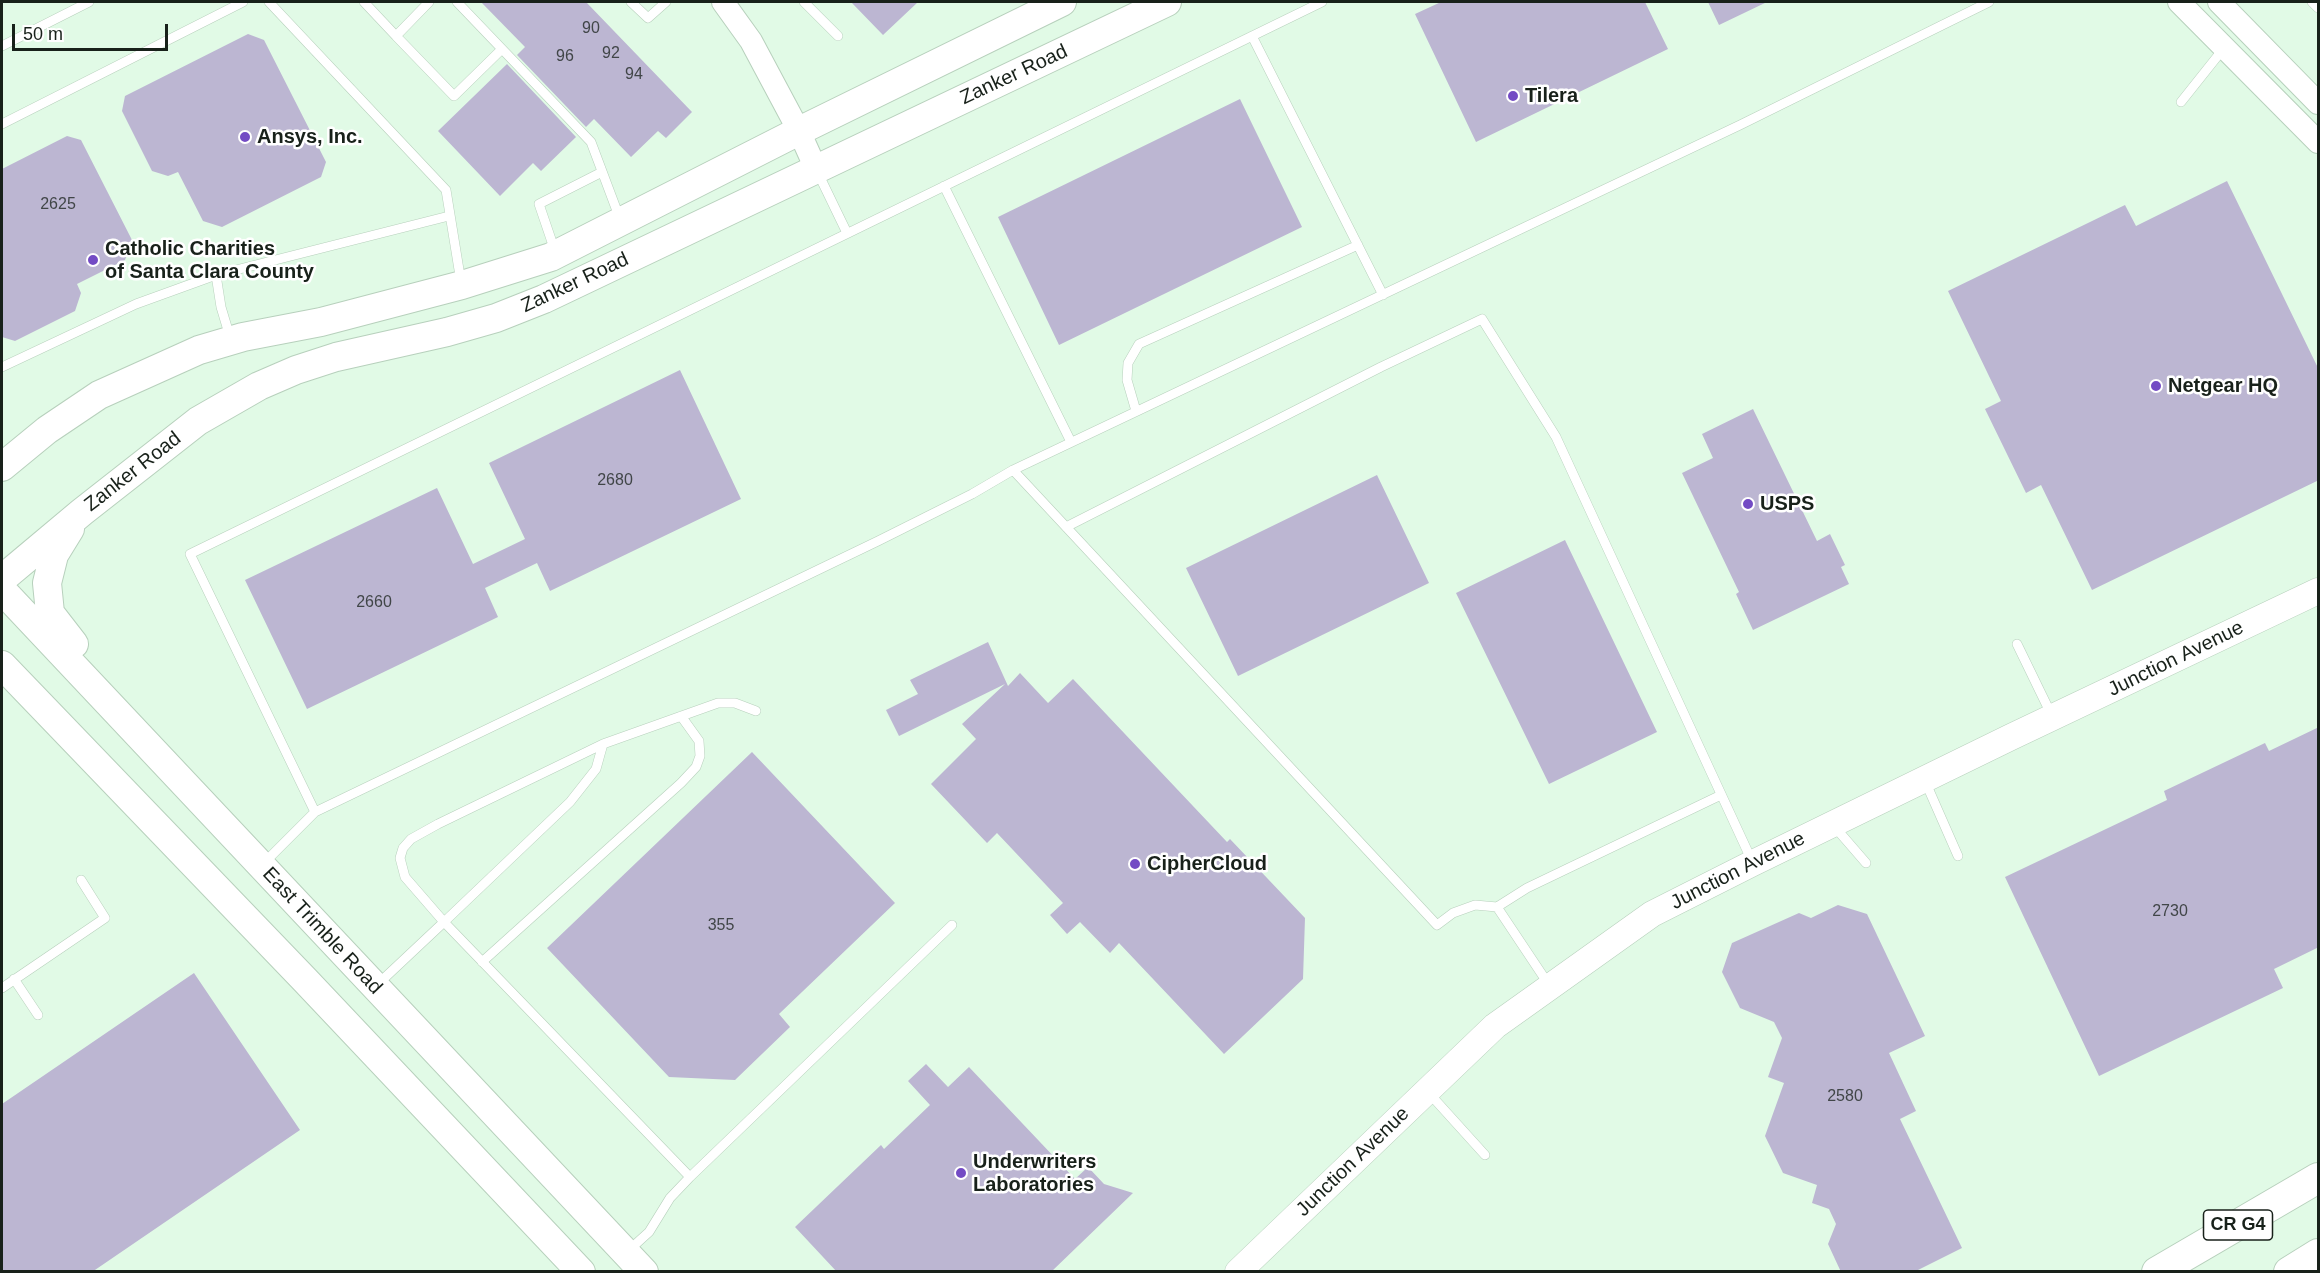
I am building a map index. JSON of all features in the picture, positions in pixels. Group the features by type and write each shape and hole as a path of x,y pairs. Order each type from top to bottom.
{"highway":[{"name":"CR G4","path":"2157,1272 2319,1178"},
{"path":"2289,1272 2319,1254"}],"main road":[{"name":"Zanker Road","path":"2,467 47,430 99,395 181,358 231,341 321,322 462,285 556,254 620,220 1062,2"},
{"name":"Zanker Road","path":"2,579 82,512 198,422 259,386 336,357 447,332 544,299 1167,2"},
{"path":"82,512 54,555 47,583 51,613 148,744"},
{"name":"East Trimble Road","path":"2,590 374,988 635,1262"},
{"name":"Junction Avenue","path":"1238,1272 1495,1026 1652,914 1924,779 2319,591"},
{"path":"2,665 581,1272"}],"street":[{"path":"723,2 751,41 799,131 816,169"},
{"path":"2179,2 2319,142"},
{"path":"2219,2 2319,103"}],"lane":[{"path":"2,46 88,2"},
{"path":"2,124 243,2"},
{"path":"269,2 446,190 462,285"},
{"path":"364,2 454,96 502,49"},
{"path":"396,36 429,2"},
{"path":"457,2 591,142 620,220"},
{"path":"631,2 648,18 666,2"},
{"path":"804,2 838,36"},
{"path":"1298,2 1303,10"},
{"path":"315,812 190,554 1322,2"},
{"path":"261,865 315,812 888,536 972,494 1012,470 1740,125 1989,2"},
{"path":"2312,2 2319,8"},
{"path":"1252,36 1383,295"},
{"path":"2181,102 2224,48"},
{"path":"816,169 847,233"},
{"path":"556,254 539,204 602,172"},
{"path":"944,186 1071,442"},
{"path":"2,368 136,304 216,275 449,216"},
{"path":"1136,411 1127,380 1128,363 1139,344 1358,245"},
{"path":"216,275 221,307 231,341"},
{"path":"1066,527 1381,367 1482,319 1556,437 1753,863"},
{"path":"1012,470 1437,925 1453,913 1475,906 1497,907 1527,888 1721,795"},
{"path":"2018,644 2054,718"},
{"path":"690,1177 444,922 405,877 400,858 403,848 411,839 603,744 718,703 735,702 756,711"},
{"path":"482,962 696,767 699,741 681,716"},
{"path":"374,988 570,802 596,769 603,744"},
{"path":"1924,779 1958,856"},
{"path":"1832,824 1866,863"},
{"path":"2,988 105,918 81,880"},
{"path":"1497,907 1551,987"},
{"path":"635,1262 649,1232 670,1198 952,925"},
{"path":"14,980 38,1015"},
{"path":"1428,1091 1485,1155"}],"building":[{"path":"481,2 586,2 692,112 666,138 658,131 631,157 594,119 586,127 517,55 525,47"},
{"path":"851,2 918,2 883,35"},
{"name":"Tilera","path":"1441,2 1645,2 1668,49 1476,142 1415,14"},
{"path":"1708,2 1767,2 1719,25"},
{"path":"248,34 264,40 326,162 321,177 222,227 203,221 178,172 168,176 152,171 122,111 125,96"},
{"path":"507,64 576,137 541,171 533,163 500,196 438,131"},
{"path":"1240,99 1302,227 1059,345 998,217"},
{"path":"67,136 81,140 132,240 125,260 77,284 81,293 75,311 15,341 2,337 2,169"},
{"name":"Netgear HQ","path":"2227,181 2319,370 2319,480 2092,590 2041,485 2026,493 1985,409 2001,401 1948,291 2125,205 2136,226"},
{"path":"680,370 741,499 550,591 537,563 485,588 498,617 307,709 245,580 437,488 473,564 525,539 489,463"},
{"name":"USPS","path":"1753,409 1817,541 1830,534 1845,565 1841,567 1849,584 1753,630 1736,594 1739,592 1682,473 1713,458 1702,434"},
{"path":"1377,475 1429,583 1238,676 1186,568"},
{"path":"1565,540 1657,732 1549,784 1456,593"},
{"name":"CipherCloud","path":"988,642 1008,686 1020,673 1048,703 1073,679 1227,842 1230,839 1305,918 1303,979 1224,1054 1119,943 1110,953 1080,922 1067,934 1050,915 1063,903 997,833 987,843 931,784 976,739 962,724 1005,684 899,736 886,710 918,694 910,680"},
{"path":"2319,727 2319,947 2274,969 2283,988 2099,1076 2005,877 2167,800 2164,791 2265,743 2269,751"},
{"path":"752,752 895,903 779,1014 790,1027 735,1080 669,1077 547,948"},
{"path":"1838,905 1867,914 1925,1036 1889,1053 1916,1111 1900,1119 1962,1248 1914,1272 1841,1272 1828,1244 1836,1224 1829,1209 1812,1203 1817,1185 1783,1173 1765,1136 1784,1083 1768,1077 1782,1038 1774,1022 1740,1008 1722,972 1732,943 1799,913 1811,918"},
{"path":"194,973 300,1130 92,1272 2,1272 2,1104"},
{"name":"Underwriters Laboratories","path":"926,1064 948,1087 969,1067 1075,1179 1088,1167 1104,1184 1133,1193 1051,1272 837,1272 795,1227 881,1145 884,1149 930,1105 908,1081"}],"place":[{"name":"Tilera","path":"1513,96"},
{"name":"Ansys, Inc.","path":"245,137"},
{"name":"Catholic Charities of Santa Clara County","path":"93,260"},
{"name":"Netgear HQ","path":"2156,386"},
{"name":"USPS","path":"1748,504"},
{"name":"CipherCloud","path":"1135,864"},
{"name":"Underwriters Laboratories","path":"961,1173"}]}
